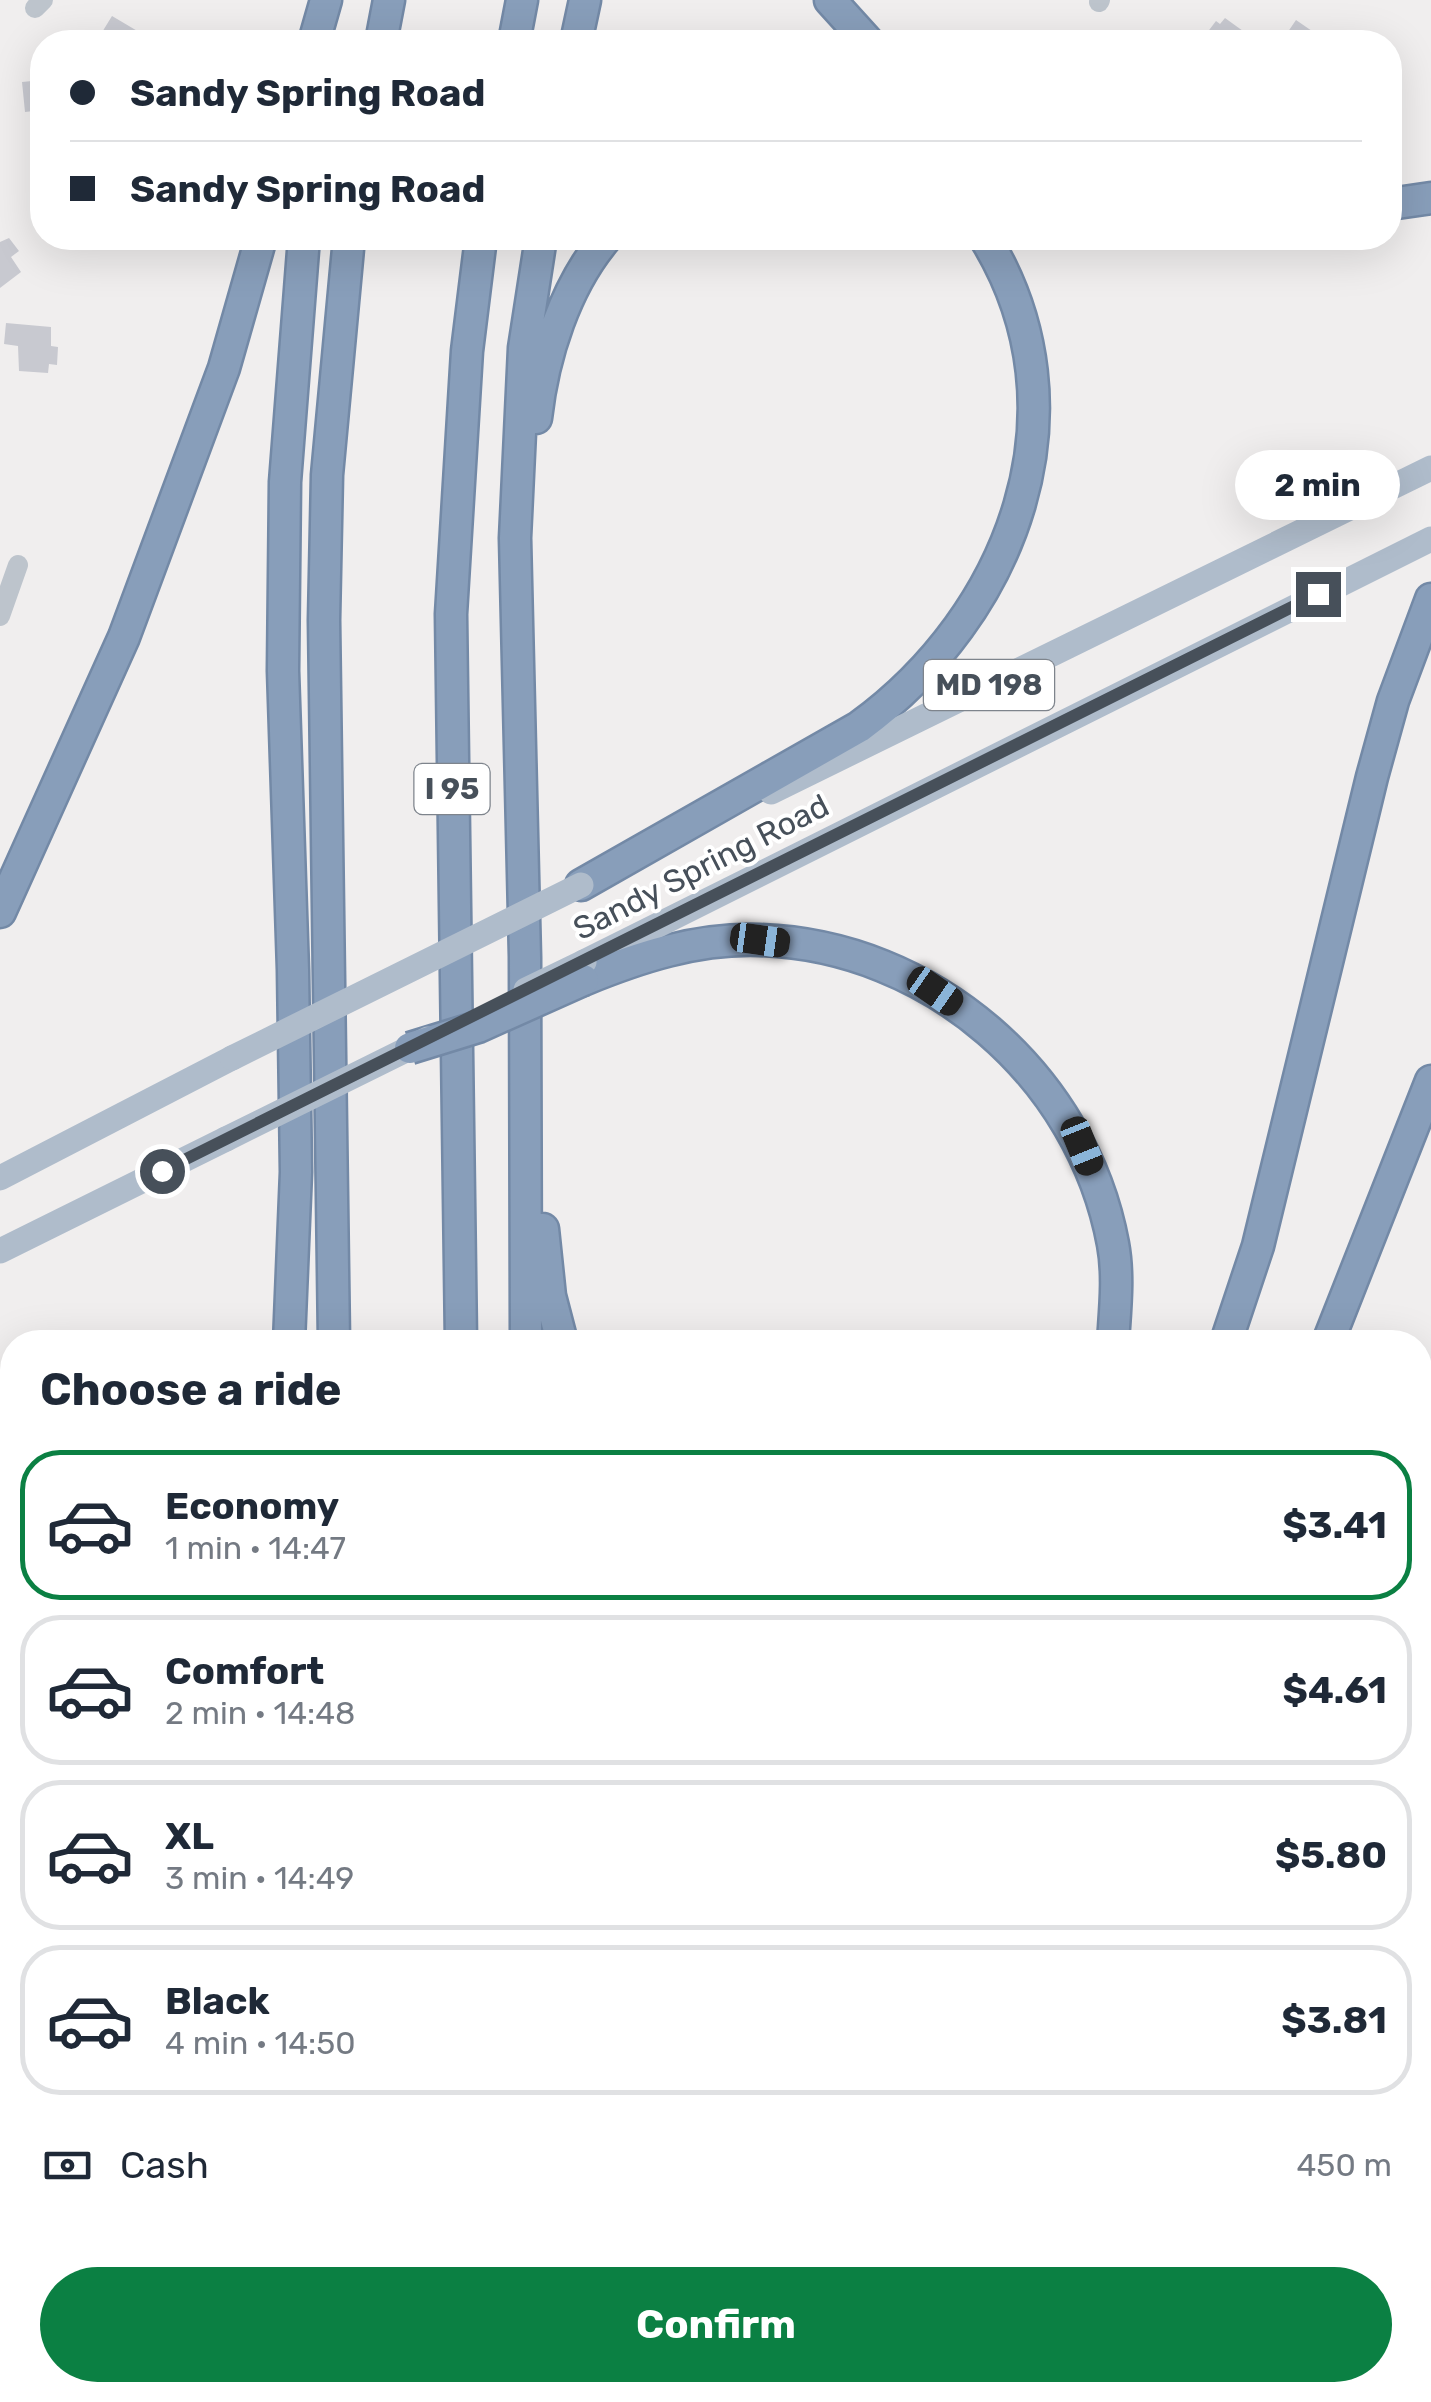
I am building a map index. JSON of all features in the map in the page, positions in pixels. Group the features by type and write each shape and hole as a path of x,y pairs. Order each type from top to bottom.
{"highway":[{"path":"317,30 326,0"},
{"path":"339,30 345,0"},
{"path":"383,30 389,0"},
{"path":"516,30 522,0"},
{"path":"579,30 585,0"},
{"path":"830,0 857,30"},
{"path":"1402,202 1431,198"},
{"path":"0,912 124,637 224,368 258,250"},
{"path":"289,1330 296,1172 283,671 285,482 303,250"},
{"path":"334,1330 324,620 327,476 348,250"},
{"name":"I 95","path":"461,1330 451,614 467,352 479,250"},
{"path":"526,1330 525,957 515,608 524,348 539,250"},
{"path":"521,771 531,467 538,401 570,294 598,250"},
{"path":"581,885 859,727 895,701 925,671 977,605 999,565 1019,508 1031,442 1033,389 1019,305 993,250"},
{"path":"1230,1330 1258,1246 1372,777 1393,701 1431,599"},
{"path":"410,1048 478,1028 583,971 660,951 760,940 822,949 874,963 935,991 984,1026 1020,1060 1053,1101 1082,1146 1099,1192 1113,1245 1117,1290 1114,1330"},
{"path":"525,957 542,1220 550,1296 559,1330"},
{"path":"1333,1330 1431,1081"}],"main road":[{"name":"Sandy Spring Road","path":"0,1178 232,1058 1431,468"},
{"name":"Sandy Spring Road","path":"583,971 1431,539"},
{"path":"0,1251 410,1048"}],"street":[{"path":"0,616 18,565"}],"building":[{"path":"112,16 136,30 103,30"},
{"path":"1225,18 1242,30 1209,30 1216,21 1220,24"},
{"path":"1296,20 1311,30 1289,30"},
{"path":"30,81 30,111 25,112 22,82"},
{"path":"9,238 19,251 11,257 21,272 0,288 0,242"},
{"path":"6,323 51,327 51,346 58,347 57,365 49,364 48,373 19,371 18,346 4,344"}],"route":[{"path":"162,1171 1318,594"}]}
